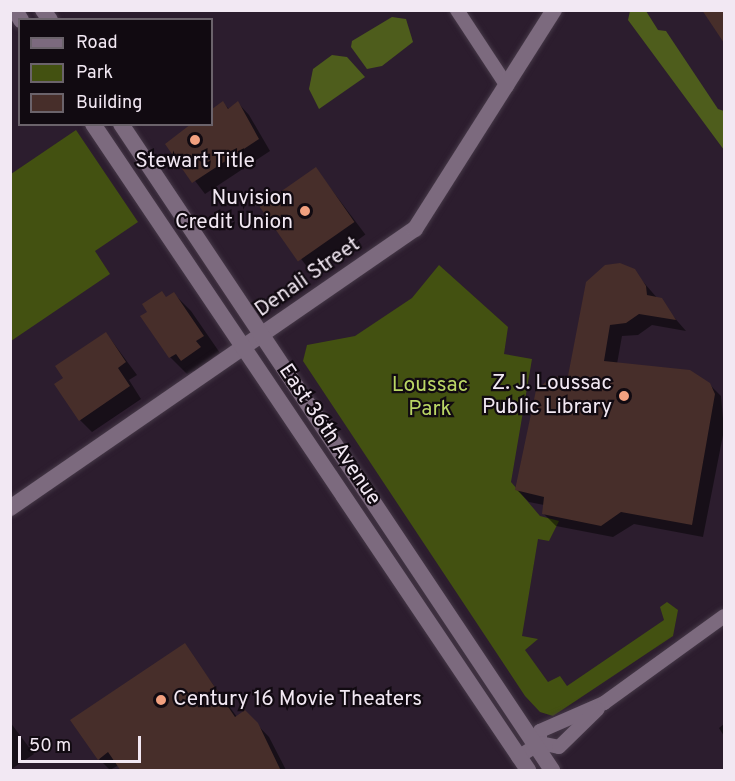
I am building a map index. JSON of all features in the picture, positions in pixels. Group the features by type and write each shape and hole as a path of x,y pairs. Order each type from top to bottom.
{"main road":[{"name":"Denali Street","path":"10,508 245,350 415,229 554,10"},
{"name":"East 36th Avenue","path":"94,126 523,764"},
{"name":"East 36th Avenue","path":"123,126 538,745 552,771"}],"street":[{"path":"457,10 507,86"},
{"path":"538,745 560,747 604,703 724,616"},
{"path":"523,764 538,745 540,731 604,703"}],"green space":[{"path":"630,11 646,11 658,30 666,31 718,109 724,111 724,150 628,20"},
{"path":"392,17 406,19 413,42 382,66 367,69 351,47 352,41"},
{"path":"332,55 347,57 365,77 319,109 309,89 313,69"},
{"path":"76,130 138,222 95,251 110,274 11,341 11,174"},
{"name":"Loussac Park","path":"439,265 508,327 504,354 532,359 511,482 540,516 559,521 549,541 538,539 522,636 538,639 525,650 548,682 560,676 567,686 664,620 660,607 667,602 678,610 673,636 553,716 540,712 525,696 303,361 307,345 355,336 412,298"}],"building":[{"path":"702,10 724,10 724,43"},
{"path":"223,101 228,109 238,101 259,139 192,183 165,144 188,126 213,126 213,108"},
{"name":"Nuvision Credit Union","path":"316,167 354,222 298,261 259,207"},
{"name":"Z. J. Loussac Public Library","path":"620,263 635,269 646,286 647,295 662,298 676,320 639,314 626,323 610,325 604,361 690,370 710,383 715,394 692,525 621,512 601,526 542,514 544,497 515,490 536,390 552,377 568,376 586,282 605,265"},
{"path":"162,291 166,297 174,292 204,336 196,341 201,347 181,361 176,354 169,358 140,316 147,312 142,304"},
{"path":"106,332 126,362 118,368 130,386 79,421 54,384 63,378 55,366"},
{"name":"Century 16 Movie Theaters","path":"185,643 235,717 245,710 258,723 281,771 121,771 108,752 98,760 70,720"}],"place":[{"name":"Stewart Title","path":"195,140"},
{"name":"Nuvision Credit Union","path":"305,211"},
{"name":"Z. J. Loussac Public Library","path":"624,396"},
{"name":"Century 16 Movie Theaters","path":"161,700"}]}
